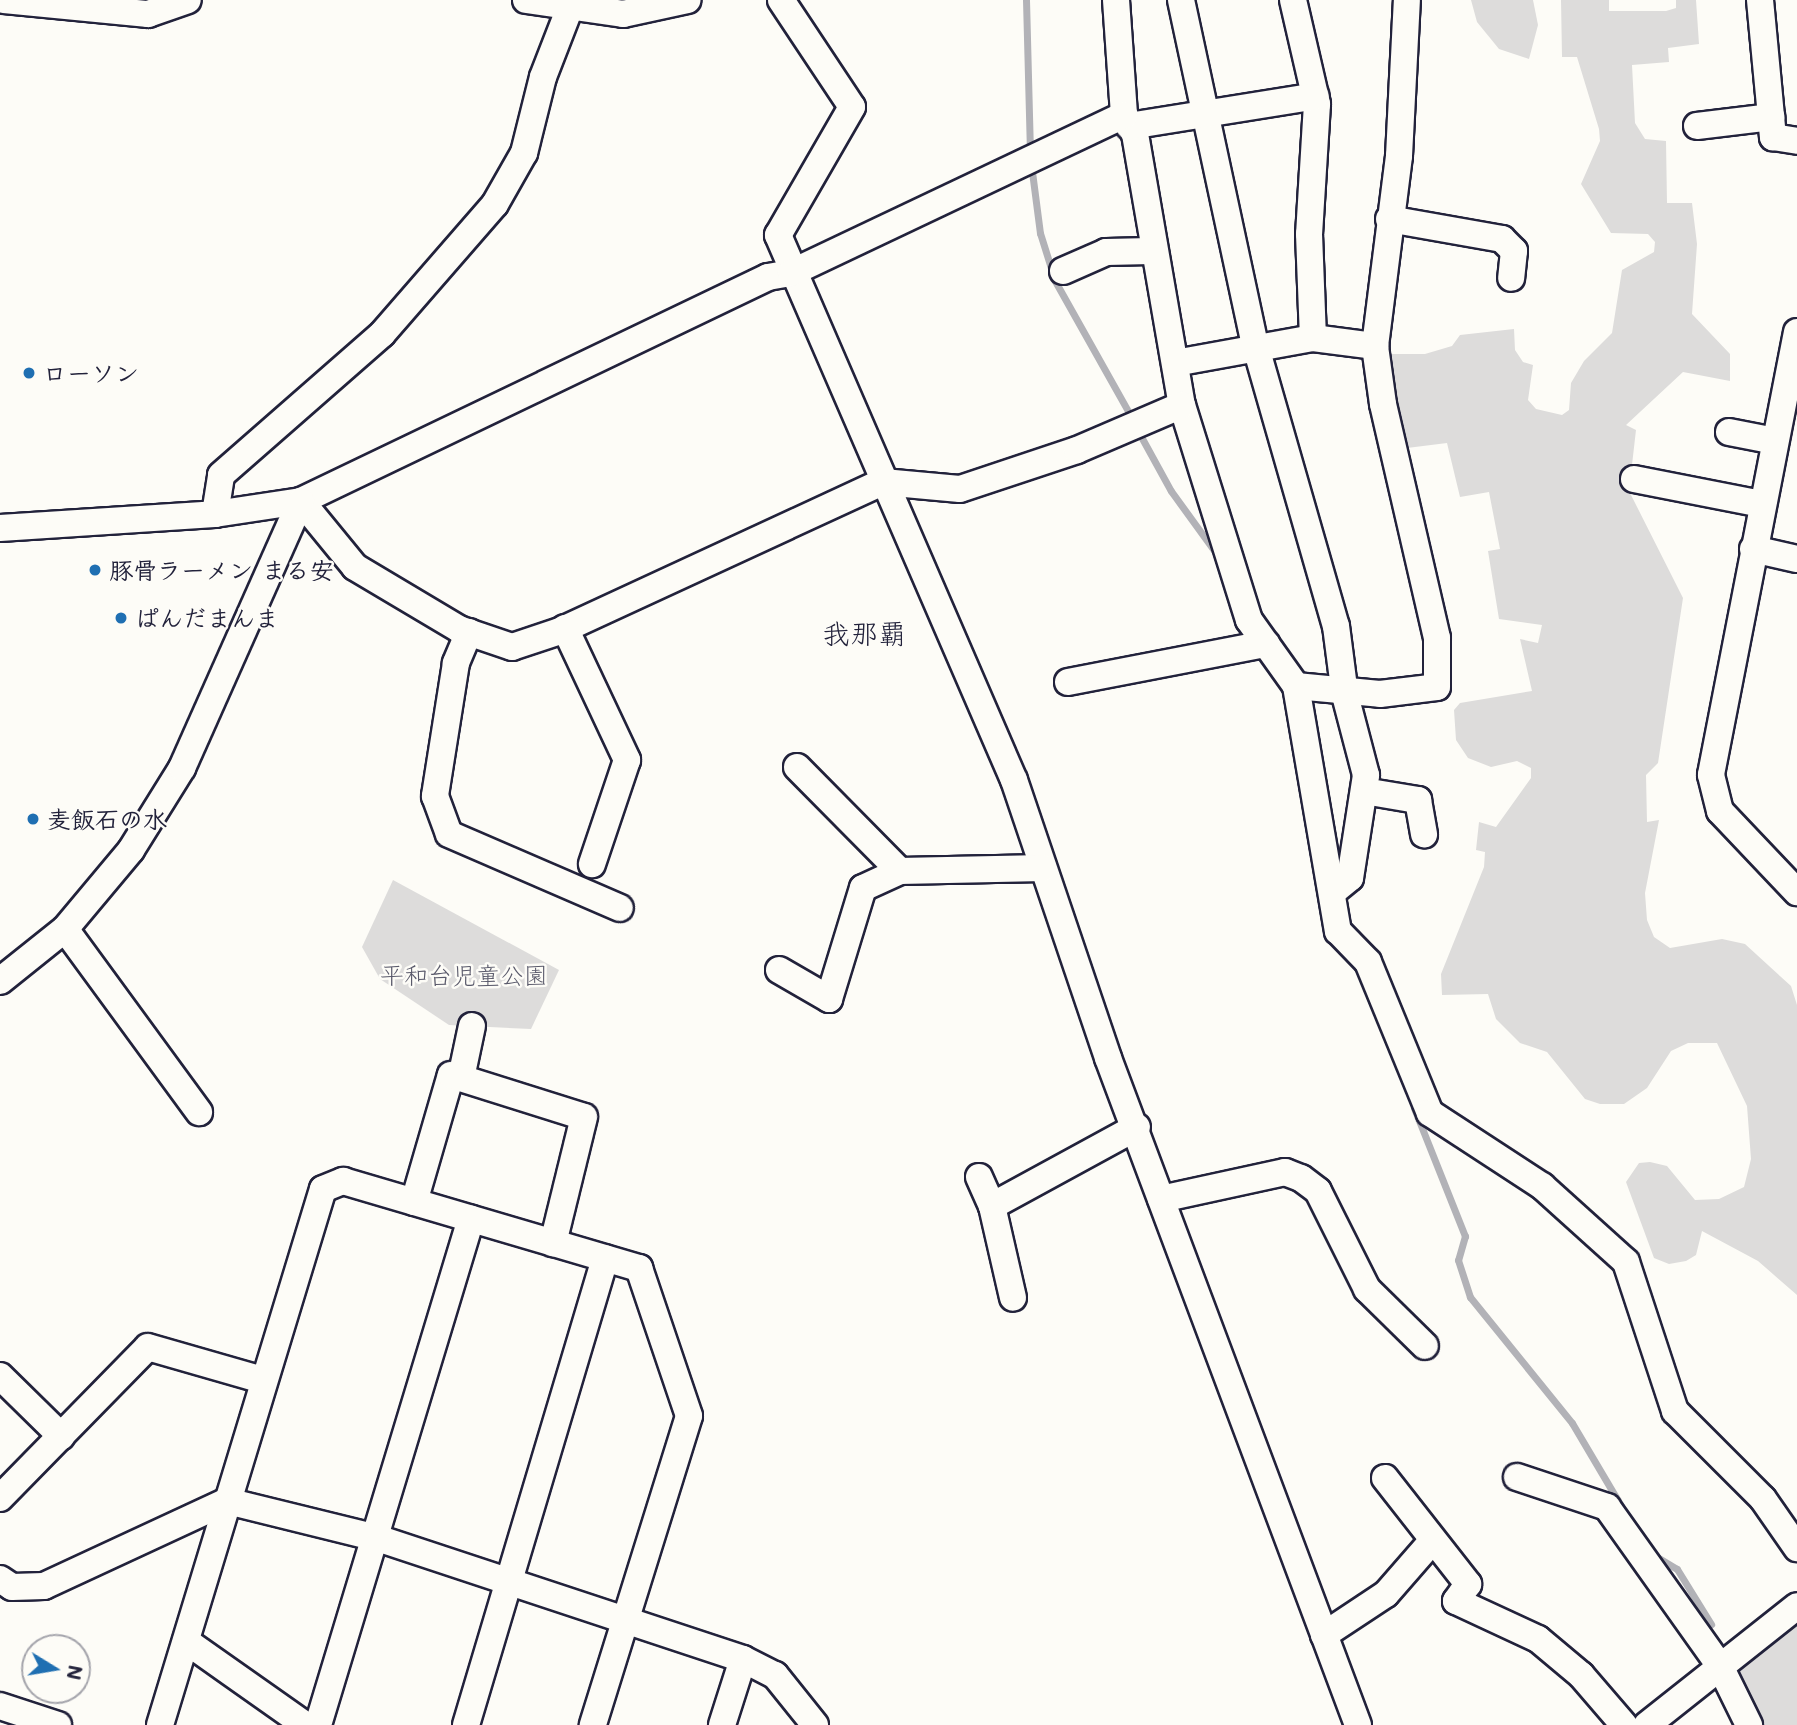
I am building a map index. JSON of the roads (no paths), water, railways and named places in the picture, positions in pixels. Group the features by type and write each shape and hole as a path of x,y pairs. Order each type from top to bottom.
{"street":[{"path":"4,0 146,7 188,0"},
{"path":"526,0 569,10 623,15 687,0"},
{"path":"781,0 849,94 852,107 778,235 791,273 1014,780 1161,1199 1358,1725"},
{"path":"1116,0 1126,121 1135,134 1152,251 1182,405 1249,620 1296,687 1334,892 1338,931 1368,962 1430,1113 1542,1186 1626,1262 1675,1411 1763,1499 1797,1548"},
{"path":"1181,0 1202,114 1255,344 1336,626 1344,687 1366,775 1350,878 1334,892"},
{"path":"1293,0 1315,96 1309,234 1313,338"},
{"path":"1296,687 1344,687 1380,694 1437,687 1437,638 1383,404 1376,346 1389,219 1399,156 1408,0"},
{"path":"1760,0 1773,137 1797,141"},
{"path":"215,514 221,475 382,334 495,204 524,153 542,77 569,10"},
{"path":"0,528 215,514 301,501 768,277 791,273 1045,153 1126,121 1202,114 1315,96"},
{"path":"1697,127 1770,117"},
{"path":"1389,219 1502,239 1514,251 1511,278"},
{"path":"1063,271 1106,252 1152,251"},
{"path":"1797,332 1711,775 1720,811 1797,892"},
{"path":"1175,363 1255,344 1313,338 1376,346"},
{"path":"301,501 355,567 469,632 512,647 565,628 883,482 960,489 1121,431 1182,405"},
{"path":"1728,432 1775,441"},
{"path":"1634,479 1762,504"},
{"path":"0,981 65,929 131,850 182,768 301,501"},
{"path":"1753,549 1797,559"},
{"path":"565,628 627,760 592,864"},
{"path":"469,632 456,663 435,796 449,834 621,908"},
{"path":"1068,682 1265,645"},
{"path":"797,767 900,871"},
{"path":"1364,791 1418,800 1424,834"},
{"path":"779,970 829,999 863,888 900,871 1044,868"},
{"path":"65,929 199,1112"},
{"path":"461,1078 472,1026"},
{"path":"414,1202 451,1075 584,1117 554,1243"},
{"path":"992,1206 1136,1127"},
{"path":"1161,1199 1285,1172 1301,1178 1318,1191 1367,1289 1426,1346"},
{"path":"979,1177 992,1206 1013,1297"},
{"path":"160,1725 262,1380 323,1189 343,1181 639,1268 689,1416 593,1725"},
{"path":"318,1725 471,1219"},
{"path":"466,1725 605,1258"},
{"path":"0,1498 148,1348 262,1380"},
{"path":"0,1376 61,1436"},
{"path":"1517,1477 1607,1507 1720,1666 1749,1725"},
{"path":"1385,1478 1468,1584 1457,1601 1538,1639 1581,1675 1624,1725"},
{"path":"0,1580 12,1587 44,1586 227,1501 374,1538 625,1618 743,1659 775,1675 815,1725"},
{"path":"1324,1635 1386,1594 1432,1541"},
{"path":"1647,1725 1797,1606"},
{"path":"186,1641 305,1725"},
{"path":"722,1725 743,1659"},
{"path":"0,1706 58,1725"}],"waterway":[{"path":"1026,0 1030,153"},
{"path":"1031,164 1040,233 1055,281 1133,420"},
{"path":"1138,431 1171,491 1218,556"},
{"path":"1414,1108 1465,1236 1458,1260 1470,1297 1572,1423 1621,1506"},
{"path":"1652,1554 1677,1569 1711,1624"}],"place":[{"name":"ローソン","path":"29,373"},
{"name":"豚骨ラーメン まる安","path":"95,570"},
{"name":"ぱんだまんま","path":"121,618"},
{"name":"麦飯石の水","path":"33,819"}],"district":[{"name":"我那覇","path":"864,633"}],"park label":[{"name":"平和台児童公園","path":"464,975"}]}
